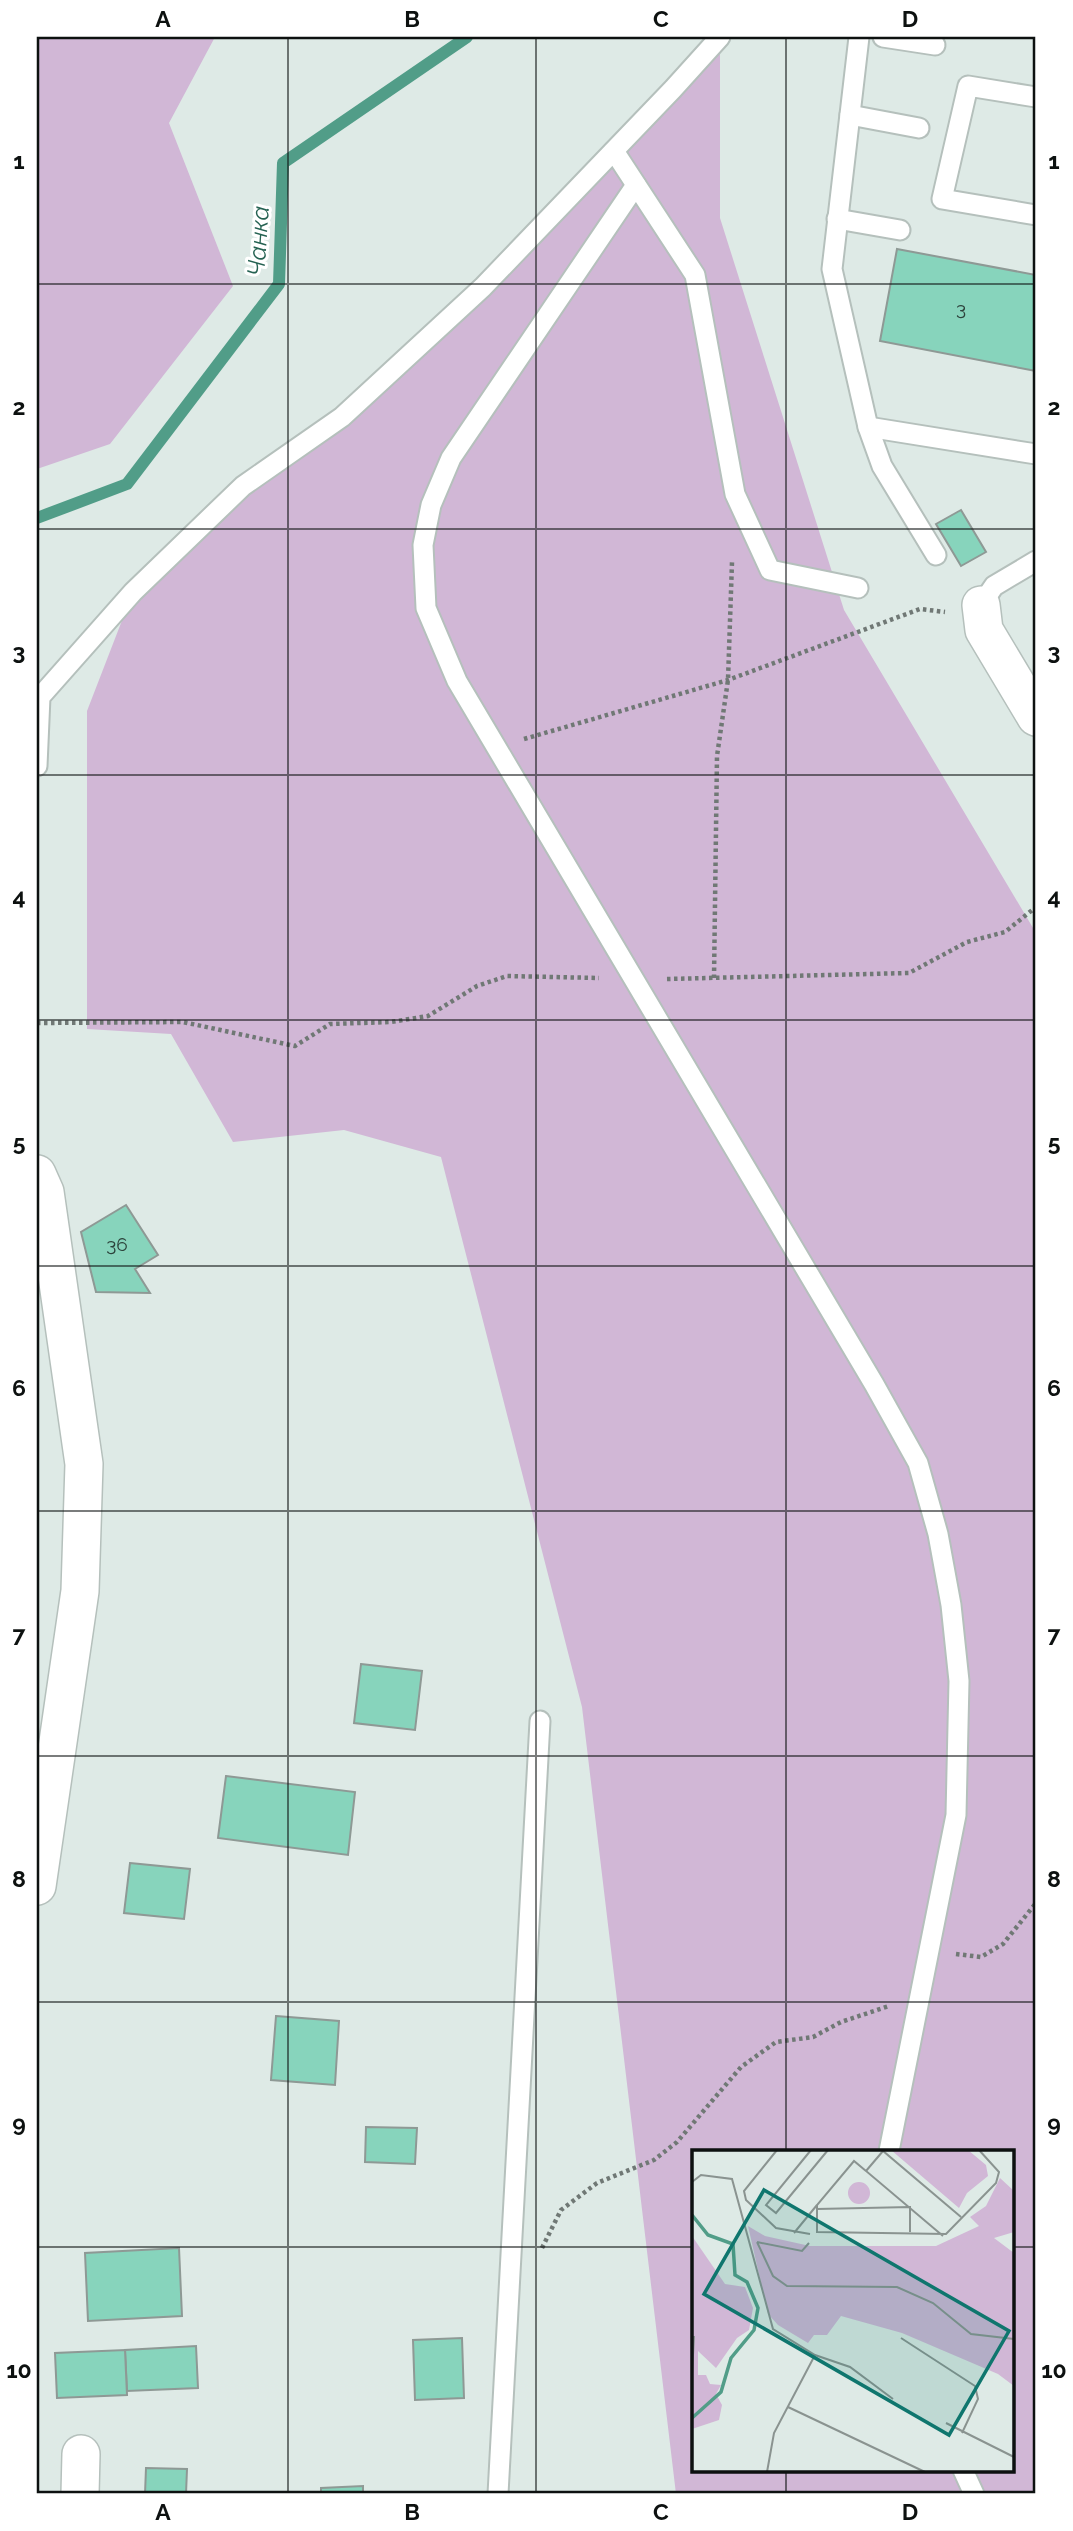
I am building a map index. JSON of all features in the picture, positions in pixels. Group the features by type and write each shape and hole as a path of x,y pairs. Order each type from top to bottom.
{"street":[{"path":"981,610 984,630 1036,717"},
{"path":"37,1174 44,1192 83,1464 80,1591 37,1886"},
{"path":"80,2494 81,2454"}],"lane":[{"path":"37,766 40,697 133,592 243,486 352,408 483,286 720,37"},
{"path":"859,37 832,269 868,427 882,466 936,555"},
{"path":"883,37 934,45"},
{"path":"1036,97 968,86 942,199 1036,215"},
{"path":"850,115 919,128"},
{"path":"614,151 695,275 735,494 769,570 858,588"},
{"path":"636,185 451,458 431,505 423,545 426,608 457,681 874,1384 918,1463 938,1534 951,1605 959,1681 956,1815 888,2150"},
{"path":"837,219 900,230"},
{"path":"868,427 1036,454"},
{"path":"981,610 994,586 1036,561"},
{"path":"498,2494 540,1721"},
{"path":"964,2472 974,2494"}],"path":[{"path":"714,978 717,756 728,680 732,561"},
{"path":"496,747 728,680 920,610 981,610"},
{"path":"37,1023 183,1022 295,1046 330,1024 391,1023 428,1016 477,986 507,976 542,975 634,980 909,973 967,942 1005,932 1036,907"},
{"path":"928,1950 981,1957 1003,1944 1036,1903"},
{"path":"537,2256 561,2210 597,2183 654,2160 677,2142 741,2067 776,2042 813,2037 841,2022 900,2003 917,2005"}],"shaded area":[{"path":"37,37 215,37 169,123 233,286 110,444 37,469"},
{"path":"720,37 720,218 844,610 1036,933 1036,2494 676,2494 582,1707 441,1157 344,1130 233,1142 171,1034 87,1029 87,711 133,592 243,486 342,417"}],"building":[{"path":"897,249 1036,275 1036,371 880,341"},
{"path":"961,510 986,552 961,566 936,524"},
{"path":"126,1205 158,1255 135,1269 150,1293 96,1292 81,1232"},
{"path":"361,1664 422,1671 415,1730 354,1723"},
{"path":"226,1776 355,1792 348,1855 218,1838"},
{"path":"130,1863 190,1869 184,1919 124,1913"},
{"path":"276,2016 339,2021 335,2085 271,2080"},
{"path":"366,2127 417,2128 415,2164 365,2162"},
{"path":"179,2248 182,2316 88,2321 85,2253"},
{"path":"462,2338 464,2398 415,2400 413,2340"},
{"path":"196,2346 198,2388 127,2391 125,2350"},
{"path":"125,2350 127,2395 57,2398 55,2353"},
{"path":"146,2468 187,2469 186,2494 145,2494"},
{"path":"363,2486 363,2494 321,2494 321,2488"}],"waterway":[{"name":"Чанка","path":"37,518 127,484 279,284 283,163 467,37"}]}
